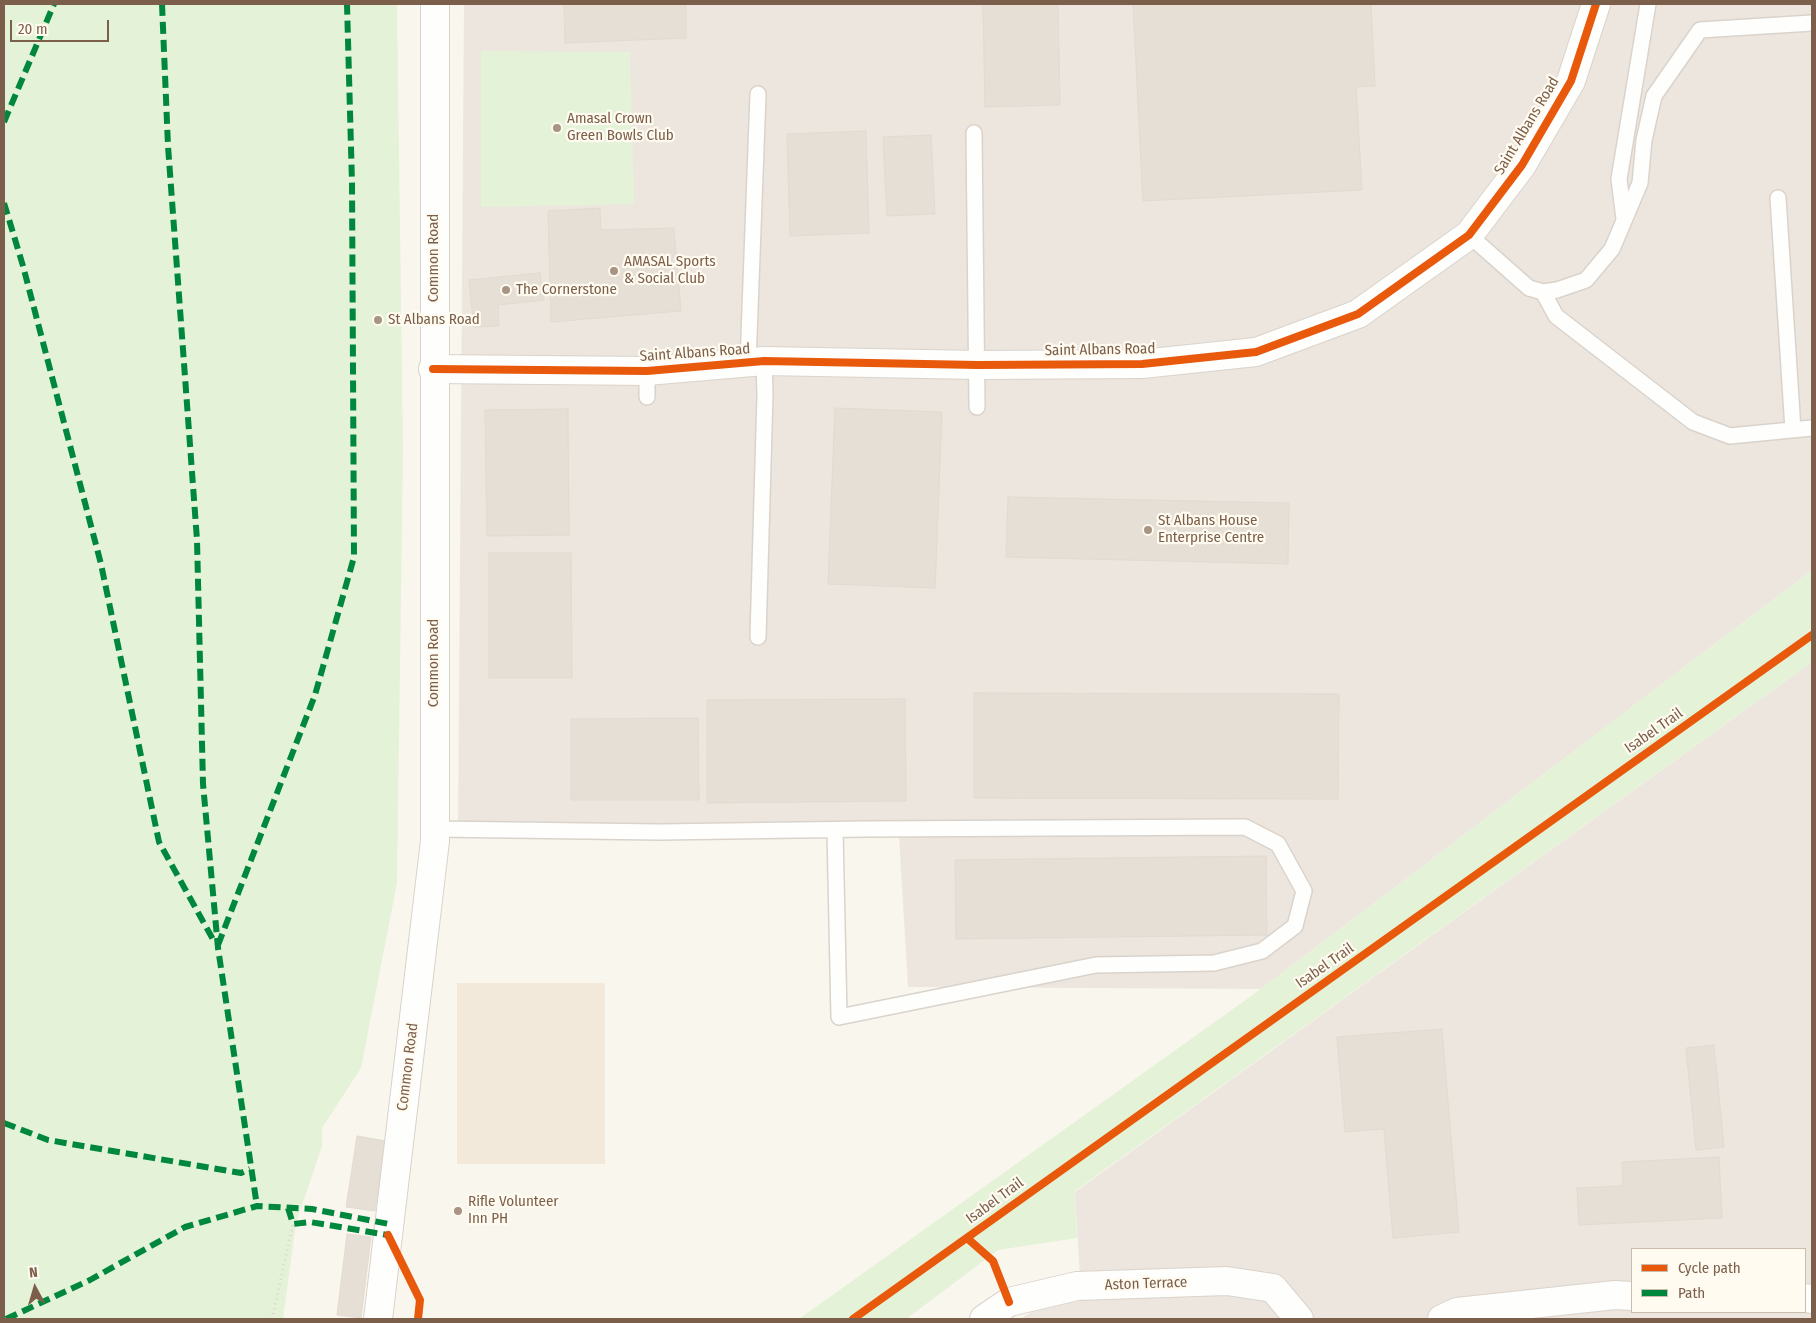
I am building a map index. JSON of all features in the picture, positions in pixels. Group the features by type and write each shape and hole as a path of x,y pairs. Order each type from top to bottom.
{"street":[{"name":"Common Road","path":"378,1319 435,829 433,369 435,4"},
{"name":"Saint Albans Road","path":"433,369 647,384 756,362 978,365 1142,364 1256,352 1358,314 1468,235 1522,165 1570,81 1596,4"},
{"name":"Aston Terrace","path":"984,1319 1009,1302 1077,1286 1227,1281 1274,1288 1300,1319"},
{"path":"1442,1319 1457,1312 1615,1295 1631,1296"}],"lane":[{"path":"1624,220 1619,179 1648,4"},
{"path":"1468,235 1529,288 1542,292 1558,290 1586,280 1612,249 1640,183 1644,140 1654,96 1700,30 1812,23"},
{"path":"758,94 756,362 765,396 758,637"},
{"path":"974,133 977,406"},
{"path":"1778,198 1793,430"},
{"path":"1542,292 1556,316 1692,422 1730,436 1812,428"},
{"path":"435,829 552,832 1245,827 1278,844 1304,891 1295,926 1262,951 1214,963 1096,965 839,1017 836,830"}],"path":[{"path":"272,1319 293,1224"}],"shaded area":[{"path":"464,4 1812,4 1812,570 1261,989 908,987 899,836 458,837"},
{"path":"1812,662 1812,1319 1021,1319 1080,1278 1075,1192"},
{"path":"457,983 605,983 605,1164 457,1164"}],"green space":[{"path":"4,4 397,4 403,450 397,883 361,1068 322,1128 322,1146 296,1223 283,1319 4,1319"},
{"name":"Amasal Crown Green Bowls Club","path":"481,51 630,52 634,204 481,207"},
{"path":"1812,570 1812,662 1075,1191 1077,1238 998,1250 906,1319 799,1319 1261,989"}],"building":[{"path":"564,4 686,4 686,38 565,43"},
{"path":"983,4 1058,4 1060,105 985,107"},
{"path":"1133,4 1371,4 1375,86 1356,87 1362,190 1143,201"},
{"path":"866,131 869,233 790,236 787,134"},
{"path":"931,135 935,214 887,216 883,137"},
{"name":"AMASAL Sports & Social Club","path":"600,208 601,230 674,228 681,311 551,322 548,211"},
{"name":"The Cornerstone","path":"540,273 544,300 498,305 499,326 474,327 469,280"},
{"path":"835,408 942,412 935,588 828,584"},
{"path":"568,409 569,535 487,536 485,410"},
{"name":"St Albans House Enterprise Centre","path":"1008,497 1289,503 1288,564 1006,557"},
{"path":"489,553 571,553 572,678 489,678"},
{"path":"974,693 1339,694 1338,799 974,798"},
{"path":"905,699 906,801 707,803 707,700"},
{"path":"698,718 699,800 571,800 571,719"},
{"path":"1266,856 1267,935 956,939 955,860"},
{"path":"1442,1029 1459,1232 1393,1238 1384,1129 1345,1132 1337,1037"},
{"path":"1714,1045 1724,1147 1696,1150 1686,1048"},
{"path":"357,1136 386,1141 375,1211 346,1207"},
{"path":"1719,1157 1722,1218 1579,1225 1577,1188 1623,1186 1622,1162"},
{"path":"347,1234 371,1237 361,1318 337,1315"}],"marked path":[{"path":"4,122 54,4"},
{"path":"162,4 168,146 197,540 203,784 218,948 257,1206"},
{"path":"218,945 315,695 354,557 352,183 347,4"},
{"path":"4,203 23,266 101,564 159,842 215,943"},
{"path":"4,1123 48,1140 241,1173 250,1169"},
{"path":"6,1319 90,1280 185,1227 257,1206 312,1209 389,1224"},
{"path":"288,1208 293,1224 310,1222 388,1235 390,1239"}],"cycle path":[{"path":"433,369 647,371 764,361 978,365 1142,364 1256,352 1358,314 1469,235 1522,165 1571,81 1596,4"},
{"name":"Isabel Trail","path":"853,1319 1812,635"},
{"path":"388,1235 420,1300 418,1319"},
{"path":"967,1238 993,1261 1009,1302"}],"place":[{"name":"Amasal Crown Green Bowls Club","path":"557,128"},
{"name":"AMASAL Sports & Social Club","path":"614,271"},
{"name":"The Cornerstone","path":"506,290"},
{"name":"St Albans Road","path":"378,320"},
{"name":"St Albans House Enterprise Centre","path":"1148,530"},
{"name":"Rifle Volunteer Inn PH","path":"458,1211"}]}
